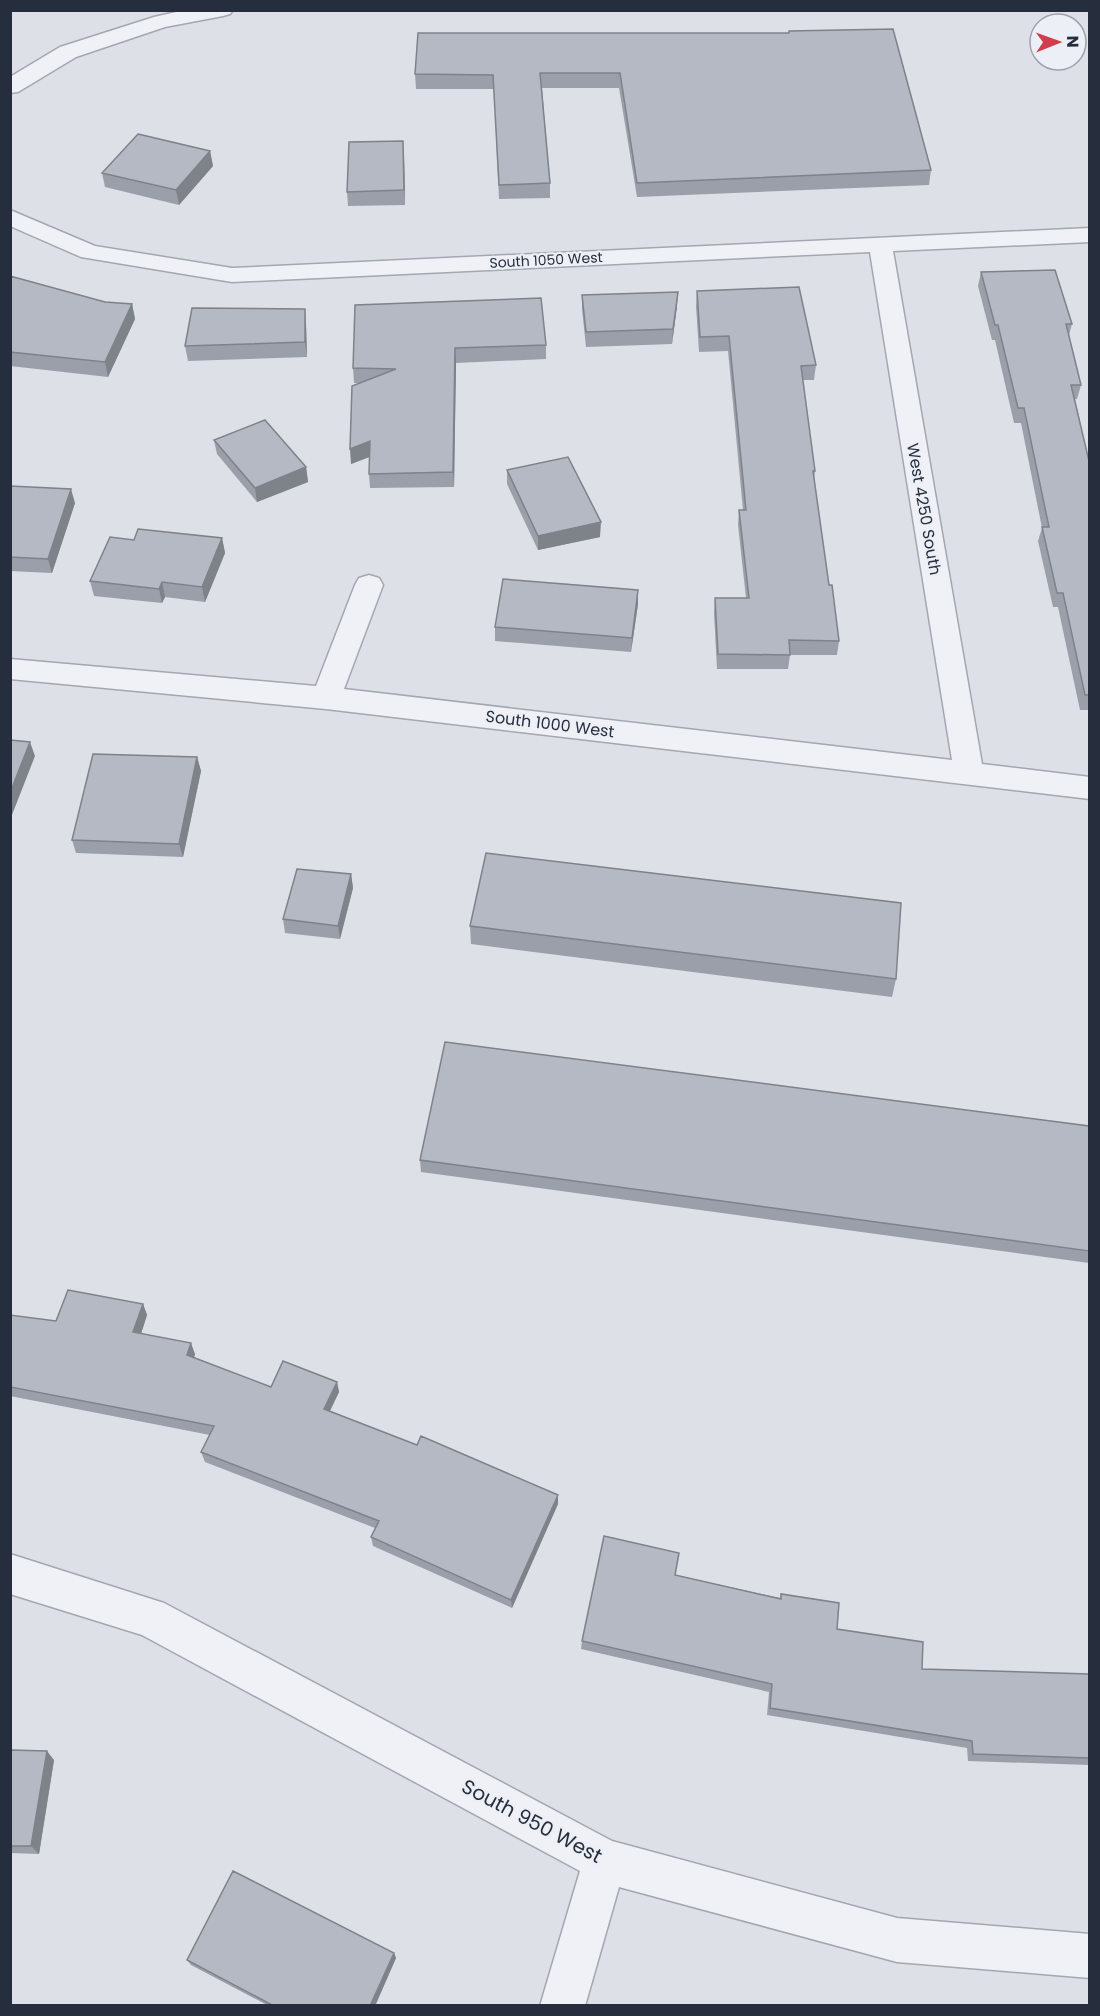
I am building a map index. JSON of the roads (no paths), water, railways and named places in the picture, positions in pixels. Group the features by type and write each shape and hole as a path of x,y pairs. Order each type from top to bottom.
{"street":[{"path":"10,87 68,52 161,21 223,10"},
{"name":"South 1050 West","path":"10,217 89,252 232,275 1089,235"},
{"name":"West 4250 South","path":"880,244 969,774"},
{"path":"326,698 369,585"},
{"name":"South 1000 West","path":"10,669 326,698 1089,788"},
{"name":"South 950 West","path":"10,1574 150,1617 605,1861 897,1940 1089,1956"},
{"path":"562,2006 605,1861"}]}
